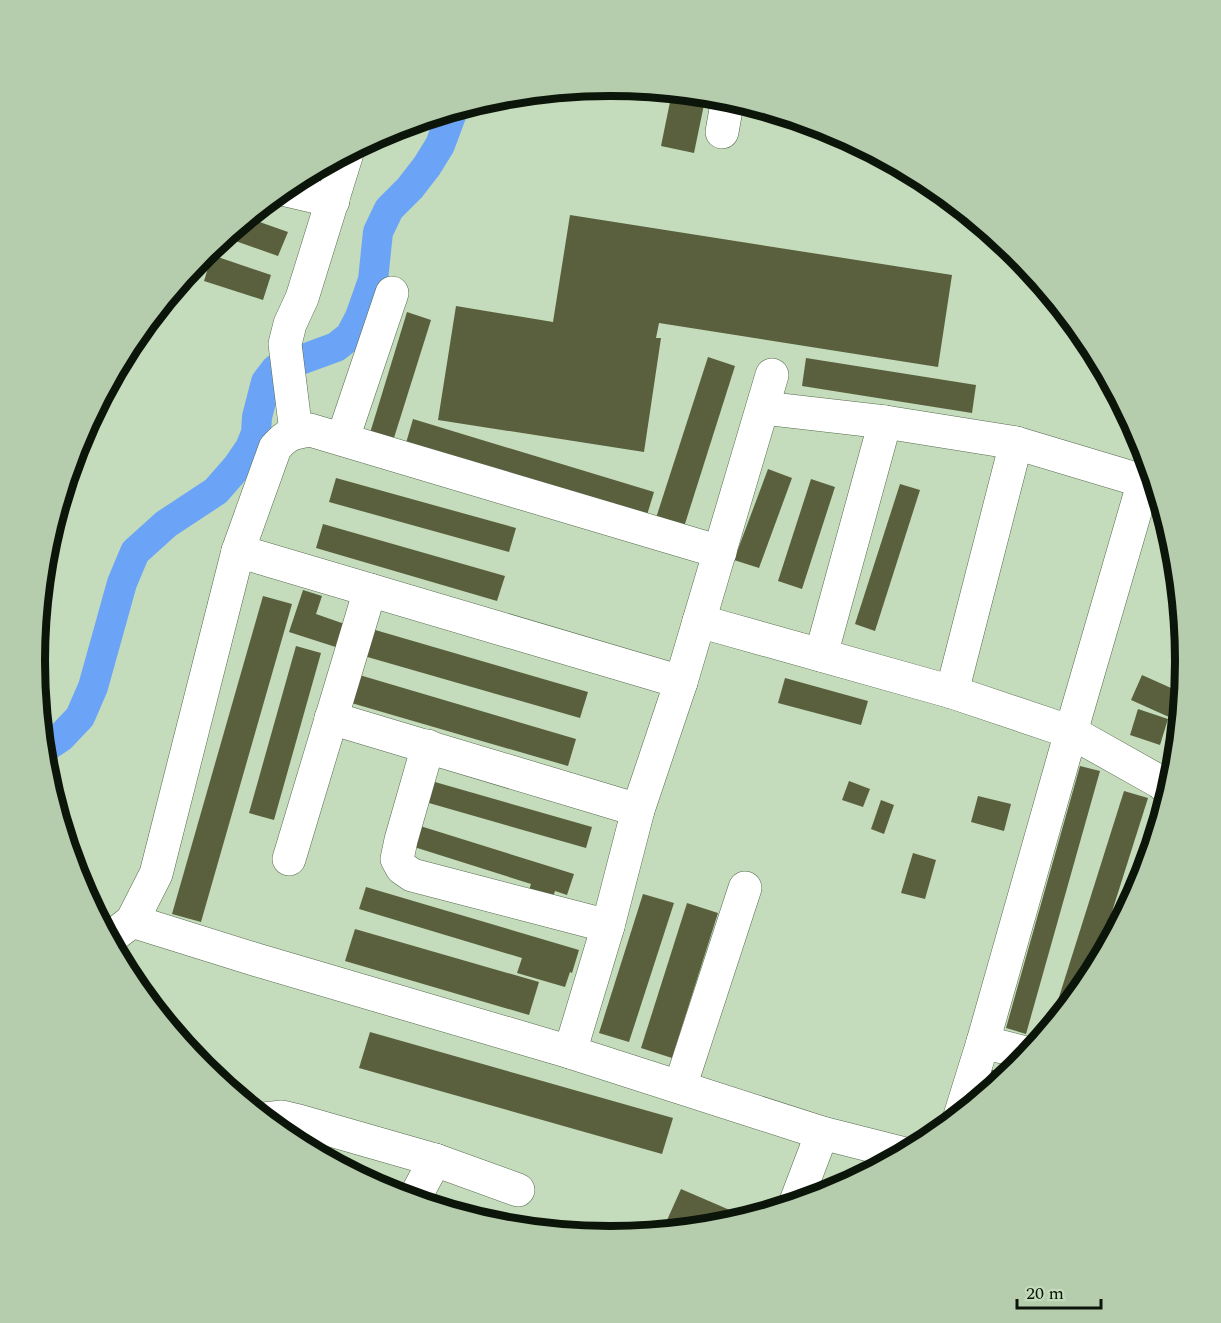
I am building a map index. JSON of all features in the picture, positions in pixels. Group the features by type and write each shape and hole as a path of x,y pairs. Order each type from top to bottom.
{"street":[{"path":"722,132 726,108"},
{"path":"296,432 285,344 290,324 303,298 343,163"},
{"path":"295,192 333,201"},
{"path":"343,438 392,293"},
{"path":"570,1052 608,926 638,810 681,682 772,375"},
{"path":"763,408 885,422 1016,443 1147,482"},
{"path":"821,655 885,422"},
{"path":"720,552 343,438 310,430 284,437 275,448 238,551 156,874 120,930 257,960 570,1052 822,1133 893,1151"},
{"path":"952,692 1016,443"},
{"path":"964,1102 984,1042 1071,732 1148,488"},
{"path":"238,551 681,682"},
{"path":"289,859 370,590"},
{"path":"699,621 952,692 1071,732 1162,784"},
{"path":"331,718 638,810"},
{"path":"428,746 401,840 397,859 402,868 412,875 608,926"},
{"path":"681,1088 745,888"},
{"path":"984,1042 1019,1051"},
{"path":"276,1118 299,1120 435,1160 518,1190"},
{"path":"799,1195 822,1133"},
{"path":"417,1193 435,1160"}],"building":[{"path":"670,100 704,104 694,153 661,146"},
{"path":"570,215 952,275 938,367 659,323 656,338 661,338 644,452 438,420 456,306 553,322"},
{"path":"256,221 288,232 278,256 233,240"},
{"path":"217,257 271,275 263,300 204,281 209,264"},
{"path":"407,312 431,320 393,441 370,433"},
{"path":"708,357 735,366 684,527 656,518"},
{"path":"806,358 976,385 972,413 802,386"},
{"path":"413,419 654,492 647,515 406,443"},
{"path":"768,469 792,478 759,568 734,560"},
{"path":"336,478 516,528 509,552 329,502"},
{"path":"811,479 835,487 802,589 778,581"},
{"path":"900,484 920,490 875,631 855,624"},
{"path":"323,524 505,576 497,601 316,548"},
{"path":"303,590 322,596 316,614 356,628 348,651 289,632"},
{"path":"263,596 292,604 201,922 172,914"},
{"path":"365,627 588,692 580,718 357,654"},
{"path":"296,646 321,653 274,820 249,813"},
{"path":"356,674 576,739 568,766 348,702"},
{"path":"1142,675 1175,690 1174,705 1169,717 1131,700"},
{"path":"785,678 868,701 861,725 778,703"},
{"path":"1138,709 1168,719 1160,745 1130,735"},
{"path":"1080,766 1100,771 1026,1034 1006,1028"},
{"path":"428,780 592,827 586,848 422,801"},
{"path":"849,781 870,789 863,807 842,800"},
{"path":"1124,791 1148,798 1104,937 1081,976 1054,1012"},
{"path":"978,796 1011,804 1004,831 971,822"},
{"path":"881,800 894,805 884,834 871,829"},
{"path":"417,825 574,874 567,895 555,891 550,906 526,899 531,884 411,846"},
{"path":"913,853 936,860 925,899 901,893"},
{"path":"366,887 579,950 572,973 570,972 565,987 517,973 522,958 359,909"},
{"path":"643,894 674,903 629,1042 599,1033"},
{"path":"687,903 718,913 672,1058 641,1048"},
{"path":"355,929 539,982 529,1015 345,961"},
{"path":"370,1032 673,1118 662,1154 359,1068"},
{"path":"978,1065 999,1072 983,1087 975,1094"},
{"path":"681,1189 736,1213 684,1222 665,1224"}],"waterway":[{"path":"51,743 61,737 80,717 93,687 122,583 135,552 166,524 216,491 237,467 250,448 256,433 257,417 266,382 276,369 336,347 350,336 360,317 373,280 378,232 389,209 410,188 427,166 440,145 449,120"}]}
